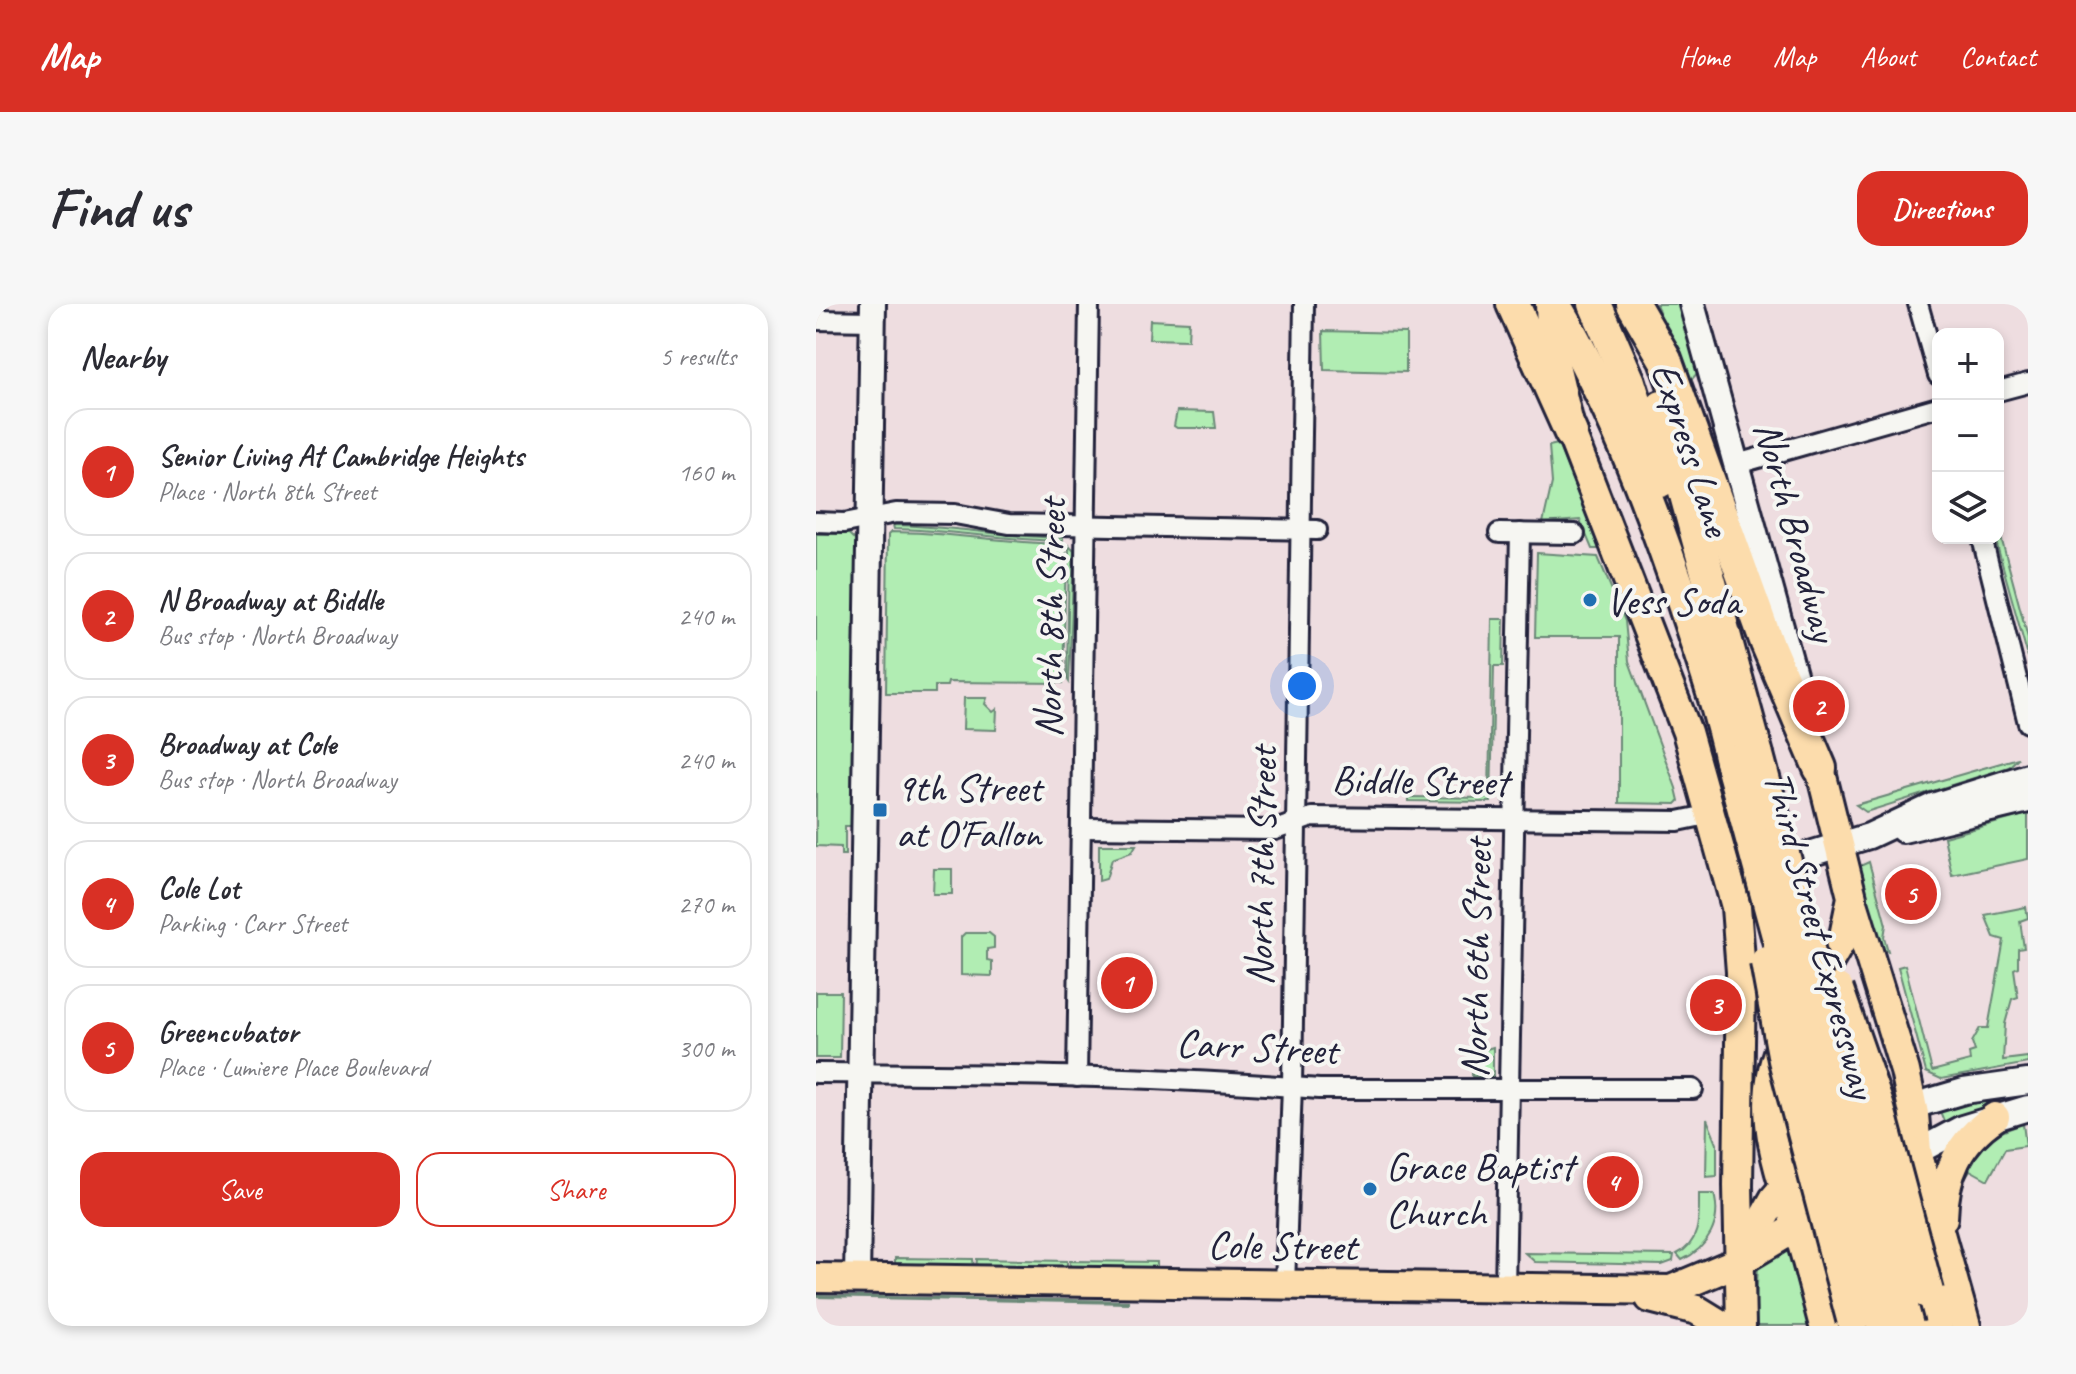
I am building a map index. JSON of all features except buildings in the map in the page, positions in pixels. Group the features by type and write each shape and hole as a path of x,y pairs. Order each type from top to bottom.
{"highway":[{"path":"1513,304 1571,433"},
{"name":"Express Lane","path":"1595,304 1642,419 1685,565 1722,717"},
{"path":"1630,304 1654,334 1670,370 1767,643 1820,768"},
{"name":"Third Street Expressway","path":"1630,304 1659,394 1744,758 1775,876 1907,1326"},
{"name":"Third Street Expressway","path":"1551,312 1587,363 1632,460 1722,717 1744,758"},
{"path":"1775,876 1829,965 1864,1062 1936,1326"},
{"path":"1775,876 1767,963 1776,1020 1854,1324"}],"main road":[{"path":"1551,312 1571,433 1687,732 1736,907 1741,972 1741,1326"},
{"name":"North Broadway","path":"1820,768 1852,897 1844,936 1775,1058 1768,1110 1783,1187 1797,1229 1854,1324"},
{"path":"1852,897 1859,929 1883,991 1913,1106 1917,1152 1966,1326"},
{"path":"1740,1261 1783,1187 1809,1161 1862,1130 1913,1106"},
{"path":"1943,1239 1948,1171 1964,1145 1995,1117"},
{"path":"1862,1130 1894,1131 1912,1143 1917,1152"},
{"name":"Cole Street","path":"816,1278 1630,1290 1683,1287 1740,1261 1797,1229 1917,1152"},
{"path":"1630,1290 1697,1310 1723,1326"}],"street":[{"name":"North 8th Street","path":"1077,1077 1089,304"},
{"name":"North 7th Street","path":"1285,1285 1297,823 1309,530 1304,304"},
{"name":"North Broadway","path":"1692,304 1820,768"},
{"path":"1918,304 1932,354"},
{"path":"816,320 873,313 857,1279"},
{"path":"2004,389 2028,383"},
{"path":"1737,464 1932,409"},
{"path":"816,522 844,523 896,513 955,514 1009,524 1309,530"},
{"path":"1499,533 1575,534"},
{"name":"North 6th Street","path":"1505,1288 1520,533"},
{"path":"1983,544 2028,723"},
{"path":"1730,877 1841,846 1933,806 2028,776"},
{"path":"1869,836 2028,800"},
{"name":"Biddle Street","path":"1081,828 1275,830 1312,817 1678,821 1712,814"},
{"name":"Carr Street","path":"816,1073 1077,1077 1292,1085 1319,1089 1693,1089"},
{"path":"1913,1106 1964,1091 2028,1082"},
{"path":"1917,1152 1962,1128 2028,1108"}],"green space":[{"path":"1656,304 1682,304 1700,370 1692,379 1686,379"},
{"path":"1150,320 1189,322 1188,340 1149,339"},
{"path":"1323,331 1406,333 1406,372 1324,370"},
{"path":"1177,411 1214,412 1216,428 1177,428 1174,426"},
{"path":"1558,444 1600,549 1592,549 1580,520 1543,523 1552,483 1549,446"},
{"path":"893,525 1063,538 1063,541 894,529"},
{"path":"891,532 1062,544 1066,549 1063,683 948,682 947,686 935,686 935,693 886,693 888,535"},
{"path":"816,534 849,534 856,541 851,826 845,826 845,855 841,855 841,847 816,846"},
{"path":"1997,544 2003,544 2028,638 2028,657"},
{"path":"1069,546 1074,551 1069,682 1067,679"},
{"path":"1537,553 1598,557 1625,621 1629,661 1676,788 1679,801 1676,804 1619,803 1619,637 1535,637"},
{"path":"1492,619 1504,619 1503,666 1494,666 1491,802 1408,801 1408,797 1489,798"},
{"path":"964,698 987,698 985,704 993,712 997,709 996,730 963,729"},
{"path":"2018,758 2009,767 1866,812 1856,805"},
{"path":"2028,814 2028,859 1952,875 1944,837"},
{"path":"1099,845 1136,845 1132,852 1112,859 1106,879 1099,881"},
{"path":"1869,862 1886,925 1884,937 1888,951 1878,949 1860,866"},
{"path":"934,869 952,869 952,894 933,894"},
{"path":"2026,907 2028,918 2020,921 2024,948 2018,949 2018,967 2014,969 2018,997 2012,999 2005,1024 2003,1060 2028,1057 2028,1063 1941,1079 1926,1072 1898,967 1905,965 1932,1071 1970,1061 1969,1053 1975,1051 1972,1042 1980,1028 1988,1028 2004,940 1994,937 1985,915"},
{"path":"965,933 989,933 994,937 994,948 987,949 987,960 992,961 992,976 961,975 961,937"},
{"path":"816,992 841,992 840,1058 816,1058"},
{"path":"1493,1047 1493,1076 1472,1076 1476,1057"},
{"path":"2004,1097 2005,1104 1946,1126 1939,1109"},
{"path":"1707,1119 1717,1144 1717,1176 1706,1177"},
{"path":"2023,1124 2026,1146 2005,1149 1988,1180 1970,1170 1960,1186 1967,1163 1981,1145"},
{"path":"1699,1194 1714,1194 1714,1224 1699,1249 1682,1260 1677,1254 1695,1236"},
{"path":"1790,1245 1814,1326 1755,1326 1758,1264"},
{"path":"1525,1253 1674,1255 1673,1261 1662,1265 1535,1262"},
{"path":"895,1258 973,1259 974,1269 895,1268"},
{"path":"977,1259 1067,1261 1067,1271 976,1269"},
{"path":"1070,1261 1157,1262 1157,1270 1070,1270"},
{"path":"816,1297 1128,1301 1128,1303"}],"place":[{"name":"Vess Soda","path":"1590,600"},
{"name":"N Broadway at Biddle","path":"1819,706"},
{"name":"9th Street at O'Fallon","path":"880,810"},
{"name":"Greencubator","path":"1911,894"},
{"name":"Senior Living At Cambridge Heights","path":"1127,983"},
{"name":"Broadway at Cole","path":"1716,1005"},
{"name":"Cole Lot","path":"1613,1182"},
{"name":"Grace Baptist Church","path":"1370,1189"}]}
